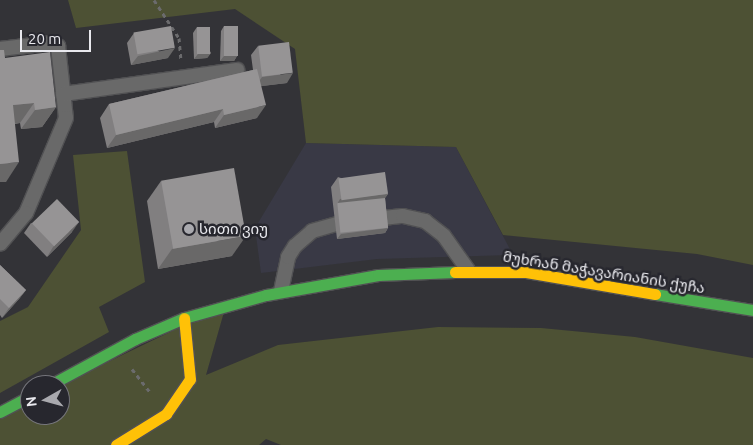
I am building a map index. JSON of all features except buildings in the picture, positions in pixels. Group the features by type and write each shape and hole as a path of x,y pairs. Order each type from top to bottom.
{"main road":[{"name":"მუხრან მაჭავარიანის ქუჩა","path":"68,375 135,338 184,318 281,291 378,275 468,270 526,272 753,310"},
{"path":"116,445 166,414 190,379 184,318"},
{"path":"0,412 20,401"}],"lane":[{"path":"0,49 55,44 60,50 66,118 26,213 0,244"},
{"path":"64,94 237,70"},
{"path":"383,218 403,216 425,221 444,236 468,270"},
{"path":"281,291 288,257 295,246 312,231 336,224"}],"path":[{"path":"154,0 179,38 182,78"}],"shaded area":[{"path":"306,143 456,147 513,255 377,259 261,273 255,228"}],"green space":[{"path":"68,0 753,0 753,265 697,254 503,235 456,147 306,143 295,49 235,9 76,28"},
{"path":"127,151 145,282 99,307 109,332 32,375 20,375 20,382 0,393 0,321 28,307 81,230 73,155"},
{"path":"226,305 206,375 278,345 438,327 541,328 635,337 753,358 753,445 281,445 266,439 259,445 0,445 0,412 20,401 20,425 70,425 70,380"}],"traffic: fast":[{"path":"68,375 135,339 184,318 266,295 378,275 455,272"},
{"path":"655,294 753,310"},
{"path":"0,412 20,401"}],"traffic: slow":[{"path":"455,272 526,272 655,294"},
{"path":"116,445 166,414 190,379 184,318"}],"place":[{"name":"სითი ვიუ","path":"189,229"}]}
